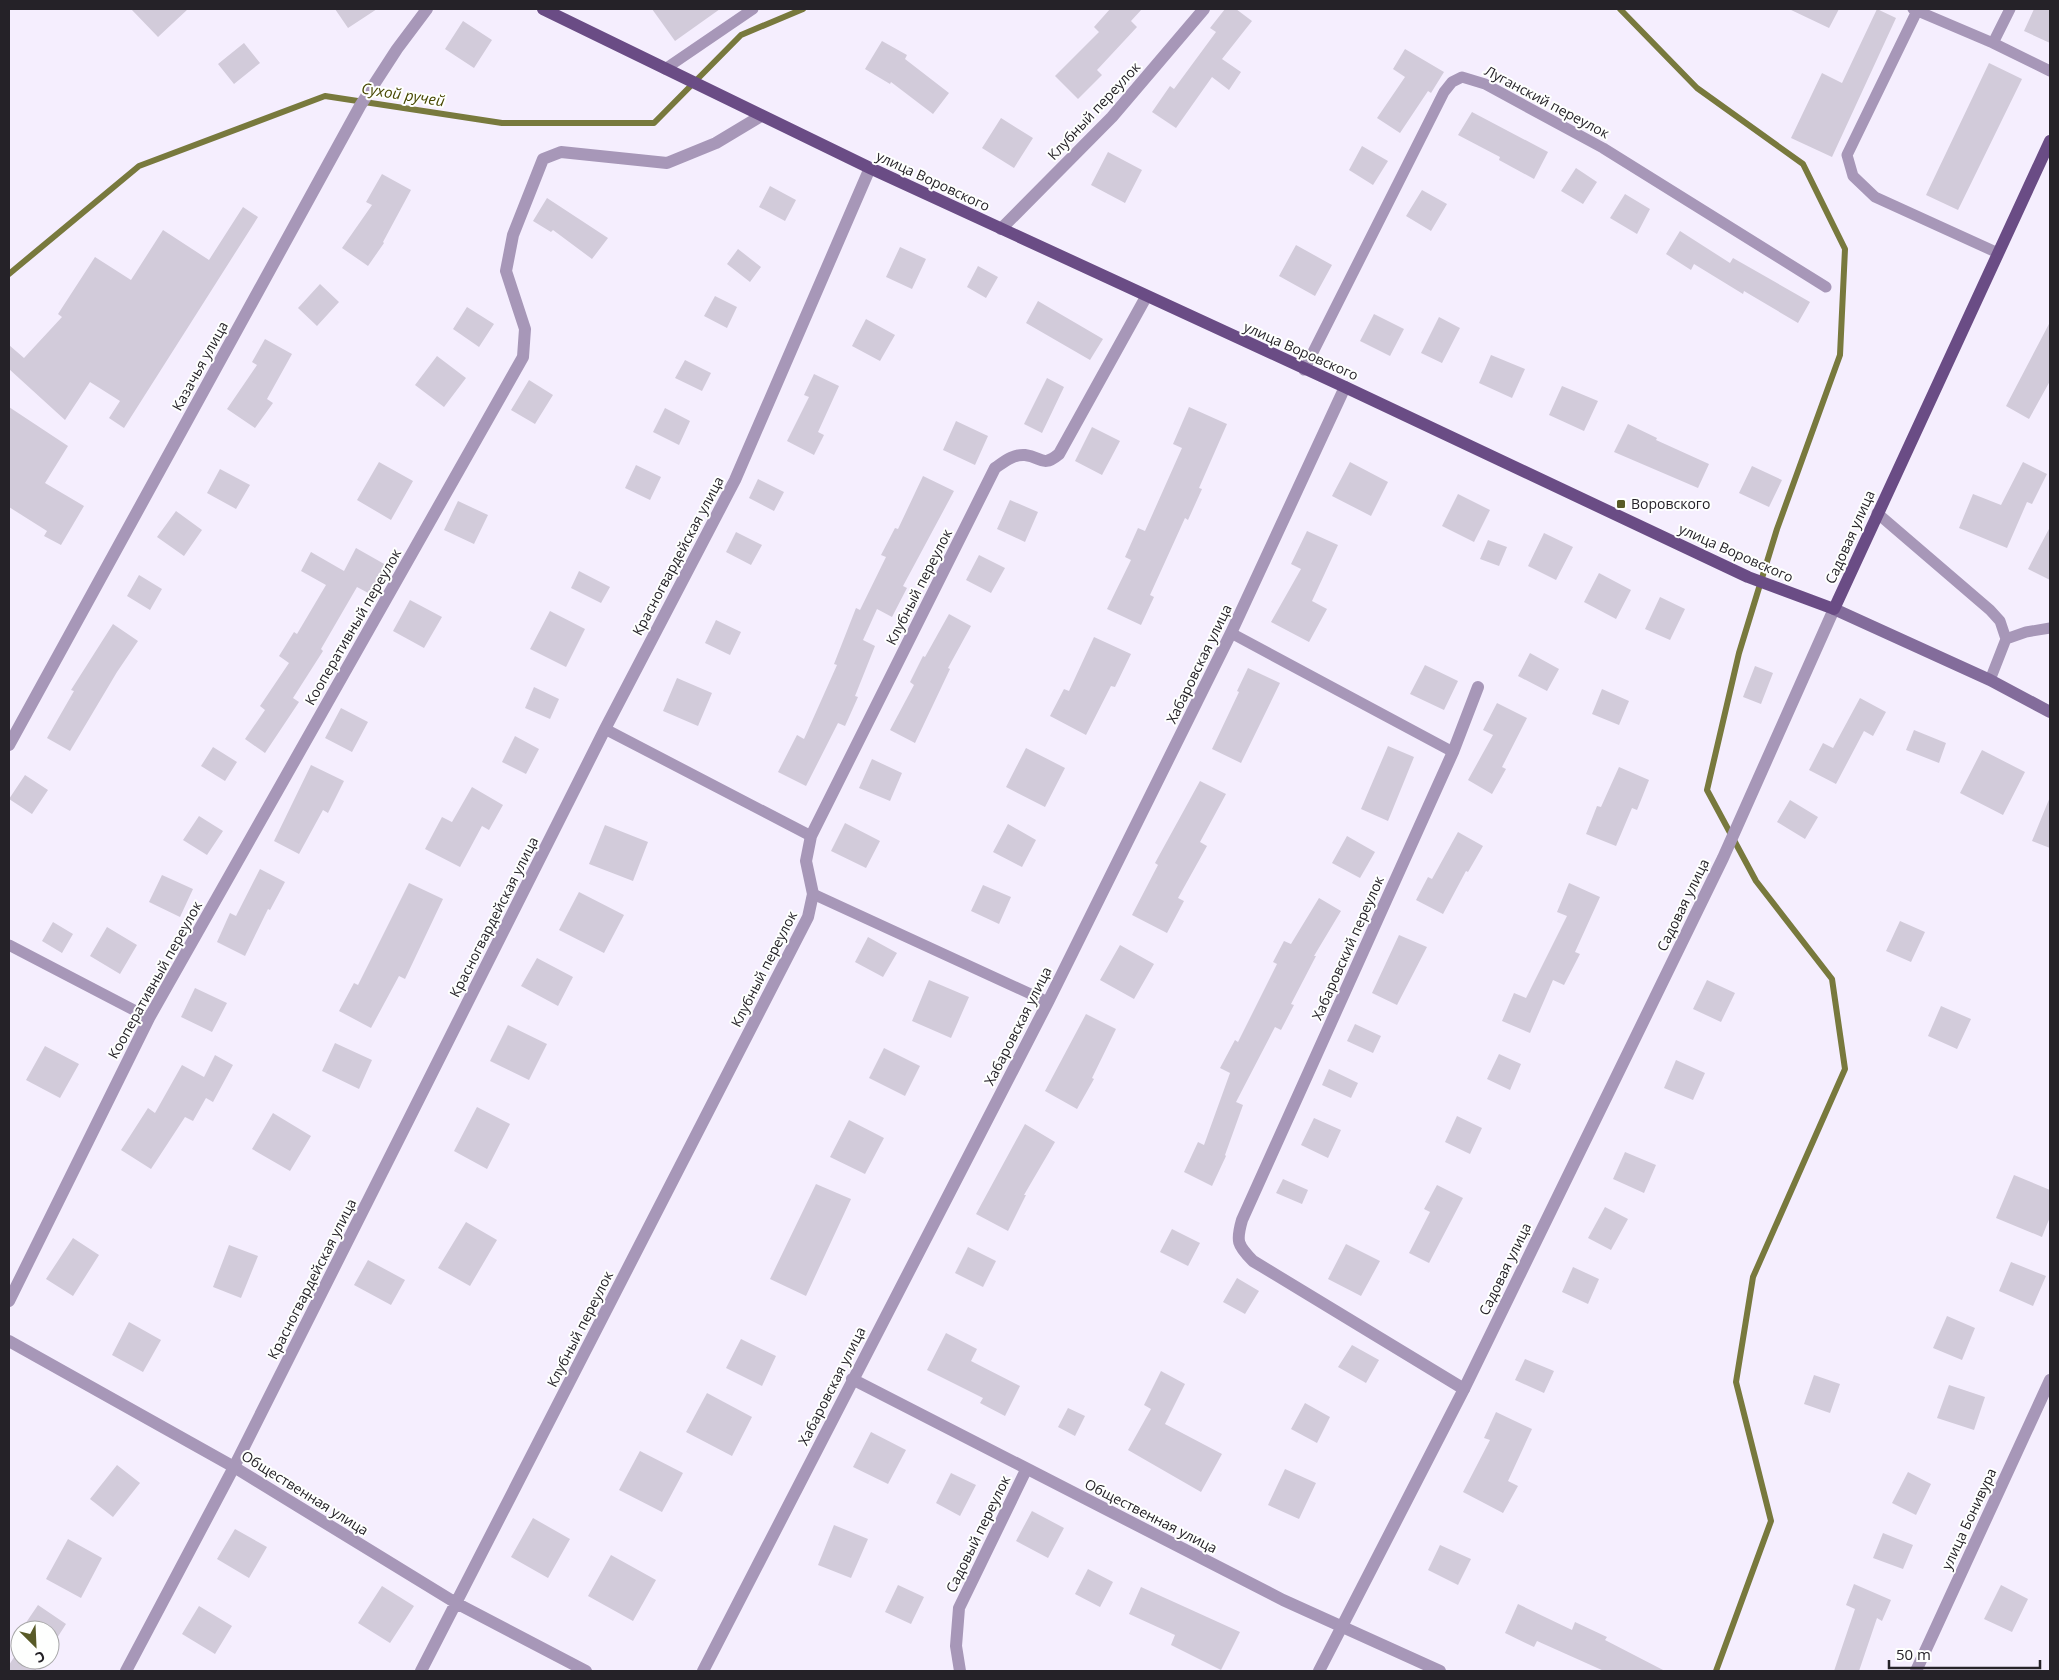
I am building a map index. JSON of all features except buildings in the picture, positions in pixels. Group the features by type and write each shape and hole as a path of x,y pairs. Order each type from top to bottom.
{"main road":[{"name":"улица Воровского","path":"543,9 761,116 1146,297 1345,387 1748,577 1788,594 1834,609 1990,680 2050,712"},
{"name":"Садовая улица","path":"1834,609 2050,141"}],"street":[{"name":"Казачья улица","path":"9,745 360,106 427,9"},
{"name":"Клубный переулок","path":"1001,229 1112,117 1204,9"},
{"name":"Кооперативный переулок","path":"9,1302 148,1018 523,357 525,329 506,271 513,235 544,158 561,152 667,164 716,143 761,116"},
{"name":"Красногвардейская улица","path":"126,1671 234,1467 605,729 735,480 870,168"},
{"name":"Клубный переулок","path":"421,1671 808,917 813,894 806,861 811,836 995,468 1011,457 1025,455 1043,462 1052,460 1059,454 1146,297"},
{"name":"Хабаровская улица","path":"703,1671 1048,1002 1231,634 1345,387"},
{"name":"Садовая улица","path":"1319,1671 1464,1389 1739,824 1834,609"},
{"name":"Хабаровский переулок","path":"1464,1389 1253,1261 1239,1247 1238,1234 1242,1220 1454,752 1478,687"},
{"name":"Общественная улица","path":"9,1341 234,1467 456,1604 586,1671"},
{"name":"Общественная улица","path":"852,1379 1026,1470 1283,1600 1440,1671"},
{"name":"улица Бонивура","path":"1916,1671 2050,1380"},
{"name":"Садовый переулок","path":"960,1671 956,1646 959,1608 1026,1470"}],"lane":[{"path":"664,69 753,9"},
{"path":"1993,43 2010,9"},
{"path":"1998,253 1875,197 1853,176 1848,155 1915,10 1993,43 2050,71"},
{"name":"Луганский переулок","path":"1304,370 1444,92 1452,82 1462,77 1485,84 1603,148 1826,287"},
{"path":"1877,513 1990,610 2000,621 2006,639 1990,680"},
{"path":"2006,639 2026,632 2050,628"},
{"path":"1231,634 1454,752"},
{"path":"605,729 811,836"},
{"path":"813,894 1048,1002"},
{"path":"9,945 148,1018"}],"waterway":[{"name":"Сухой ручей","path":"9,274 139,166 325,96 502,123 654,123 741,35 803,9"},
{"path":"1620,9 1697,88 1803,164 1845,249 1840,355 1777,529 1739,653 1707,790 1756,881 1832,979 1845,1069 1753,1277 1736,1382 1771,1521 1716,1671"}],"place":[{"name":"Воровского","path":"1621,504"}]}
